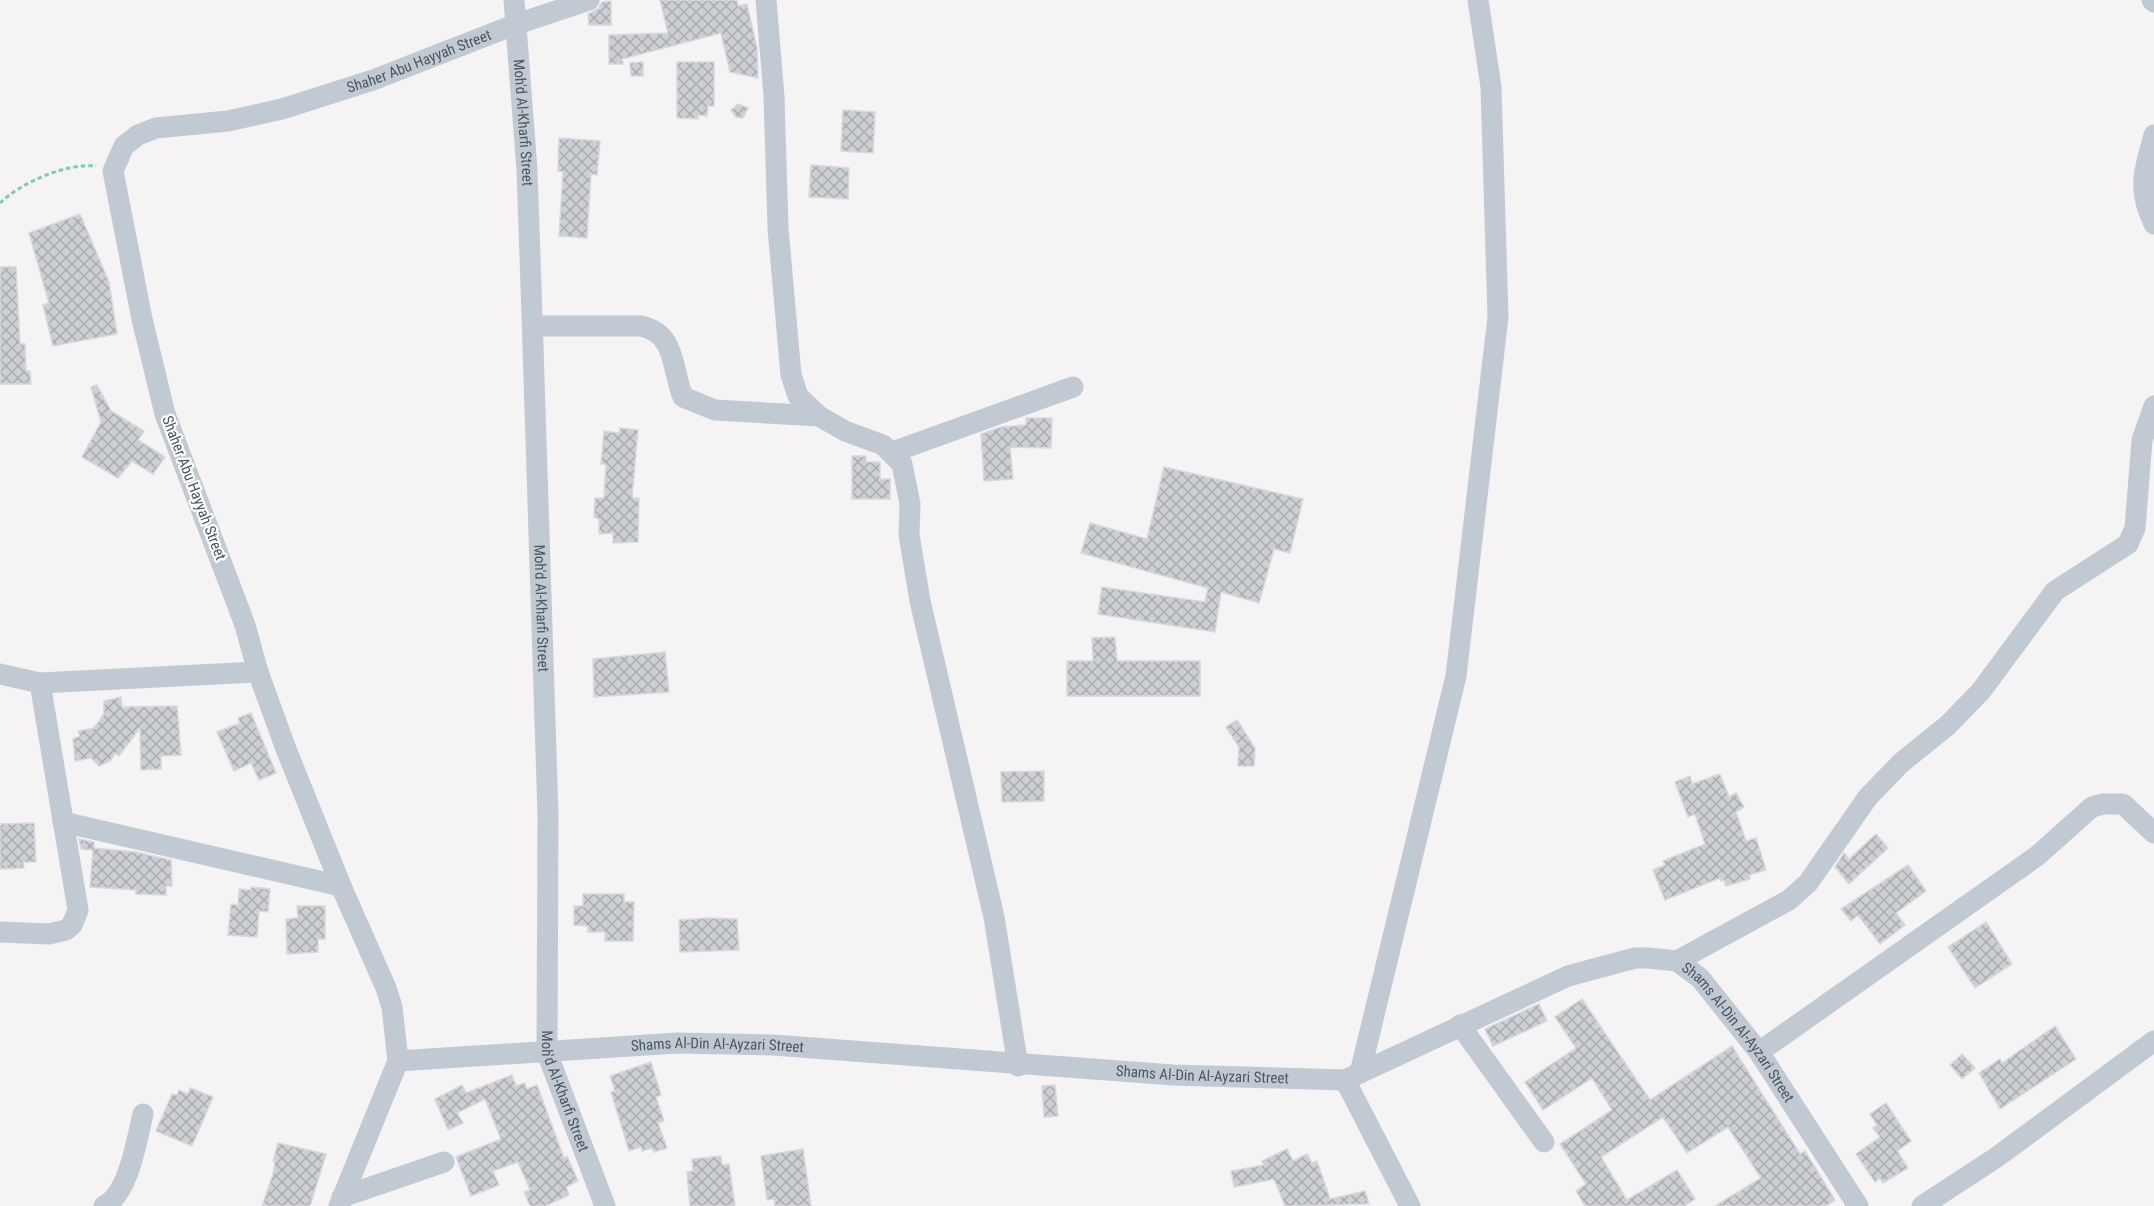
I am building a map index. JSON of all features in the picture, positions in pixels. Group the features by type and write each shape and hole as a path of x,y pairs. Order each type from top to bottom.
{"street":[{"name":"Moh'd Al-Kharfi Street","path":"514,0 514,25 527,170 533,326 548,815 548,1053 605,1206"},
{"name":"Shaher Abu Hayyah Street","path":"340,1201 398,1060 396,1028 386,988 341,886 258,672 245,624 165,414 144,329 114,171 124,146 138,135 156,128 228,121 282,110 373,80 514,25 589,0"},
{"path":"766,0 774,96 778,228 791,375 798,396 819,416 845,431 883,445 893,452 902,464 907,480 910,504 909,535 920,601 994,917 1018,1066"},
{"path":"1410,1206 1353,1076 1456,676 1494,361 1499,276 1491,87 1478,0"},
{"path":"2154,135 2144,169 2142,195 2154,224"},
{"path":"533,326 641,326 655,329 665,337 683,397 714,410 819,416"},
{"path":"893,452 1073,387"},
{"path":"1677,961 1788,900 1808,884 1868,797 1901,763 1948,725 1981,691 2055,591 2083,571 2119,552 2128,543 2135,528 2142,440 2154,406"},
{"path":"0,674 40,683 258,672"},
{"path":"0,932 58,933 66,930 76,919 78,910 40,683"},
{"path":"1759,1052 2037,856 2092,807 2103,804 2123,804 2154,833"},
{"path":"63,822 341,886"},
{"name":"Shams Al-Din Al-Ayzari Street","path":"398,1060 548,1053 597,1047 677,1043 773,1046 1018,1066 1173,1075 1353,1076 1568,976 1635,958 1677,961 1700,978 1759,1052 1858,1206"},
{"path":"1460,1025 1544,1142"},
{"path":"1922,1206 1997,1157 2154,1041"},
{"path":"104,1206 109,1204 123,1183 132,1161 143,1114"},
{"path":"340,1201 444,1162"}],"path":[{"path":"0,203 22,186 73,166 101,166 114,171"}],"building":[{"path":"660,0 737,0 738,6 747,4 757,48 758,78 730,72 721,33 622,59 623,64 609,64 609,35 668,33"},
{"path":"611,1 611,25 589,25 588,14 598,9 602,2"},
{"path":"643,62 643,76 631,76 630,63"},
{"path":"677,62 714,62 714,106 708,106 707,116 698,115 698,119 677,118"},
{"path":"738,104 748,108 743,118 736,117 731,110"},
{"path":"843,110 875,112 873,153 841,151"},
{"path":"559,138 600,141 597,175 591,174 587,238 559,236 563,172 558,171"},
{"path":"811,165 849,168 848,199 809,197"},
{"path":"80,214 109,282 117,334 53,346 43,305 49,303 29,233"},
{"path":"0,267 16,267 20,344 25,344 26,371 30,371 31,384 0,384"},
{"path":"97,385 111,411 144,431 138,440 165,457 153,474 132,461 118,478 82,457 101,422 91,387"},
{"path":"1026,418 1052,418 1051,448 1010,447 1013,479 984,481 981,434 1001,427 1026,425"},
{"path":"620,428 638,430 632,498 639,498 638,542 613,543 613,533 599,534 599,519 594,517 595,498 604,498 606,464 601,464 604,431 619,433"},
{"path":"852,456 866,456 866,462 880,462 880,479 890,479 890,499 852,499"},
{"path":"1164,467 1303,499 1290,553 1274,549 1259,603 1221,592 1215,632 1098,614 1102,587 1205,602 1208,588 1081,553 1090,523 1147,539"},
{"path":"1115,637 1117,661 1200,661 1200,696 1067,696 1067,661 1093,661 1092,638"},
{"path":"665,652 669,692 594,697 593,659"},
{"path":"121,697 122,707 177,706 181,755 161,756 161,769 141,770 140,728 119,756 116,753 110,761 99,766 91,758 75,761 73,739 80,736 78,731 94,728 104,714 104,701"},
{"path":"251,713 276,773 259,780 251,763 234,771 217,732 240,723 238,718"},
{"path":"1237,720 1255,748 1254,766 1238,766 1239,747 1226,727"},
{"path":"1044,771 1044,801 1002,802 1001,772"},
{"path":"1720,774 1729,797 1736,793 1744,807 1736,812 1746,841 1756,838 1766,870 1749,875 1750,879 1726,886 1724,880 1721,881 1720,878 1665,900 1653,870 1665,865 1663,861 1705,844 1695,814 1688,817 1675,782 1690,776 1692,784"},
{"path":"34,823 36,862 23,862 24,868 0,869 0,824"},
{"path":"1876,834 1888,848 1849,884 1835,867 1844,853 1849,859"},
{"path":"79,839 94,842 94,848 136,852 171,860 172,886 166,886 166,895 136,894 136,890 90,887 93,850 81,849"},
{"path":"1908,865 1926,891 1896,913 1905,925 1880,944 1858,915 1851,921 1841,909"},
{"path":"251,887 270,889 268,912 259,911 257,937 228,935 231,904 238,905 239,889 251,890"},
{"path":"583,894 624,894 624,902 634,902 633,941 605,941 605,932 588,932 588,926 574,925 574,906 583,906"},
{"path":"297,906 325,906 325,939 318,939 318,952 287,954 286,919 298,918"},
{"path":"737,919 739,950 680,952 679,920"},
{"path":"1986,922 2012,964 1975,988 1948,947"},
{"path":"1582,999 1650,1100 1732,1046 1800,1154 1805,1151 1835,1200 1826,1206 1715,1206 1761,1178 1728,1127 1687,1153 1663,1117 1601,1157 1627,1200 1677,1170 1695,1199 1684,1206 1585,1206 1576,1191 1586,1184 1560,1144 1612,1110 1592,1078 1543,1110 1525,1082 1576,1048 1555,1017"},
{"path":"1539,1004 1547,1021 1493,1046 1485,1029"},
{"path":"2055,1026 2076,1059 2000,1109 1979,1073 2000,1059 2002,1063"},
{"path":"1962,1054 1975,1068 1962,1079 1950,1065"},
{"path":"651,1062 661,1095 656,1097 664,1121 658,1123 667,1148 654,1152 652,1148 642,1151 641,1147 629,1151 611,1092 615,1091 610,1076"},
{"path":"512,1075 516,1086 525,1083 527,1089 537,1085 564,1158 567,1156 578,1181 566,1187 569,1195 545,1206 530,1206 524,1192 530,1190 518,1162 493,1171 499,1185 471,1196 456,1157 501,1139 485,1099 457,1113 463,1123 448,1130 435,1099 462,1085 466,1093"},
{"path":"1055,1085 1058,1116 1044,1117 1042,1086"},
{"path":"190,1088 213,1097 192,1146 156,1131 172,1094 177,1095 179,1090 188,1094"},
{"path":"1886,1103 1911,1141 1897,1151 1908,1168 1883,1183 1880,1178 1875,1182 1856,1154 1880,1137 1873,1128 1877,1125 1870,1114"},
{"path":"278,1143 326,1154 310,1206 262,1206 273,1174 275,1162 273,1161"},
{"path":"803,1149 811,1206 775,1206 774,1199 767,1200 761,1156"},
{"path":"1287,1149 1293,1161 1307,1154 1312,1163 1317,1161 1330,1199 1365,1191 1369,1204 1285,1206 1274,1179 1234,1187 1231,1171 1264,1165 1262,1161"},
{"path":"721,1156 722,1165 729,1164 735,1206 690,1206 687,1172 693,1171 692,1159"}]}
